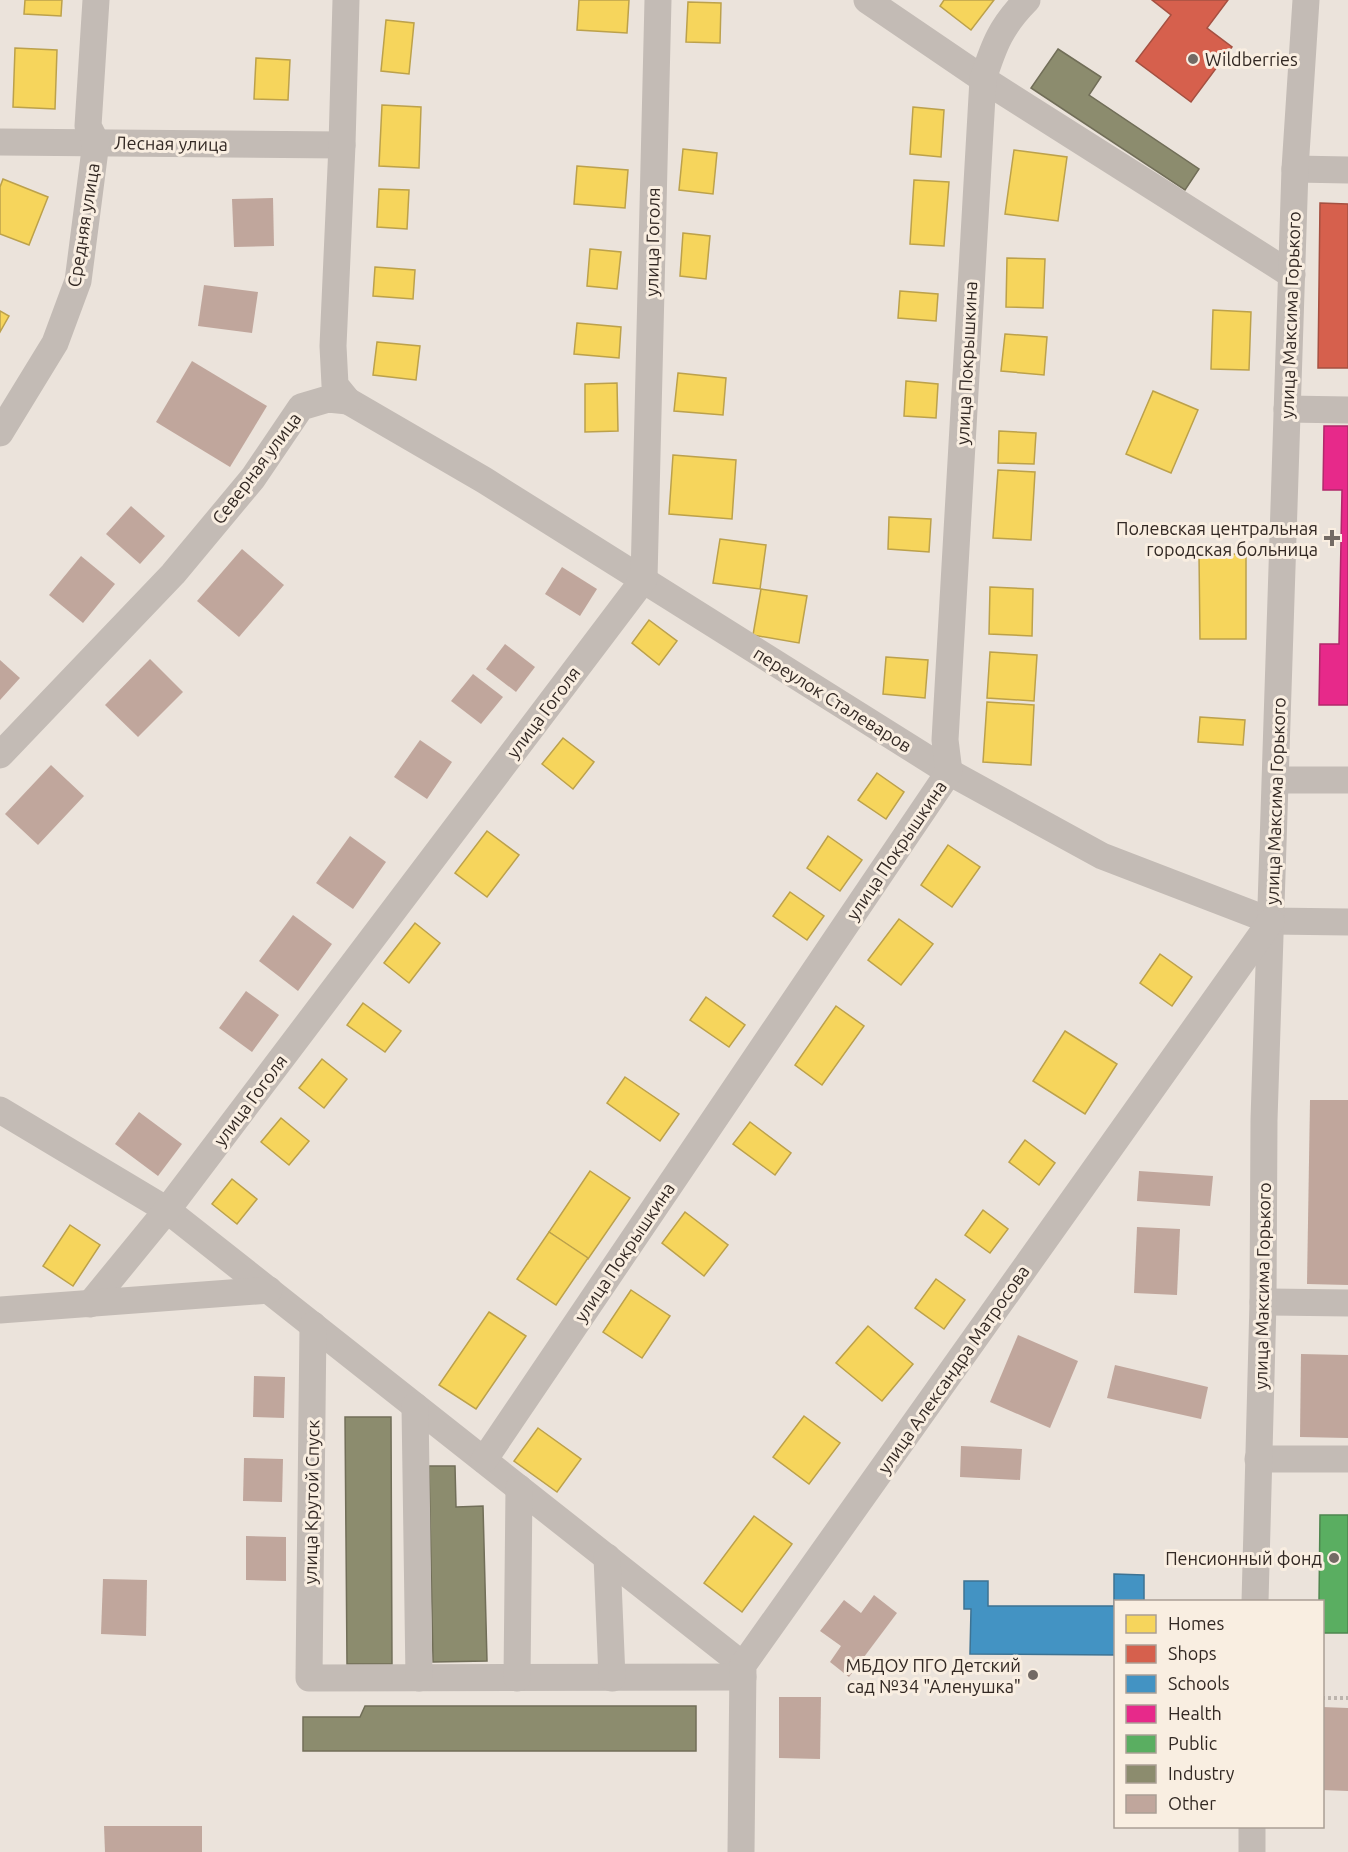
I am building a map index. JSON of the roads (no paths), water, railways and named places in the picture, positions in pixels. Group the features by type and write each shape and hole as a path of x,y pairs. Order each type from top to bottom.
{"street":[{"name":"Средняя улица","path":"0,433 55,343 78,281 96,141 88,126 96,0"},
{"path":"346,0 333,346 335,385 348,400"},
{"name":"улица Гоголя","path":"90,1304 167,1210 644,579 658,0"},
{"path":"867,0 983,80 1292,275"},
{"name":"улица Покрышкина","path":"484,1460 949,772 945,740 983,80 994,46 1010,18 1027,0"},
{"name":"улица Максима Горького","path":"1255,1600 1263,1302 1264,1120 1295,169 1306,0"},
{"name":"Лесная улица","path":"0,142 96,141 342,146"},
{"path":"1295,169 1348,170"},
{"name":"Северная улица","path":"0,755 174,574 253,478 301,407 328,399 348,400"},
{"name":"переулок Сталеваров","path":"348,400 484,480 644,579 949,772 1102,856 1271,921 1348,922"},
{"path":"1287,409 1348,410"},
{"path":"1276,780 1348,780"},
{"name":"улица Александра Матросова","path":"743,1671 1271,921"},
{"path":"0,1110 167,1210 607,1557 743,1671"},
{"path":"0,1310 269,1290"},
{"path":"1263,1302 1348,1303"},
{"name":"улица Крутой Спуск","path":"314,1325 309,1678 419,1678"},
{"path":"415,1406 419,1678 612,1678 743,1671"},
{"path":"1258,1459 1348,1459"},
{"path":"517,1678 519,1488"},
{"path":"607,1557 612,1678"},
{"path":"741,1852 743,1671"},
{"path":"1252,1828 1252,1852"}],"place":[{"name":"Wildberries","path":"1193,59"},
{"name":"Полевская центральная городская больница","path":"1332,538"},
{"name":"Пенсионный фонд","path":"1334,1558"},
{"name":"МБДОУ ПГО Детский сад №34 \"Аленушка\"","path":"1033,1675"}]}
